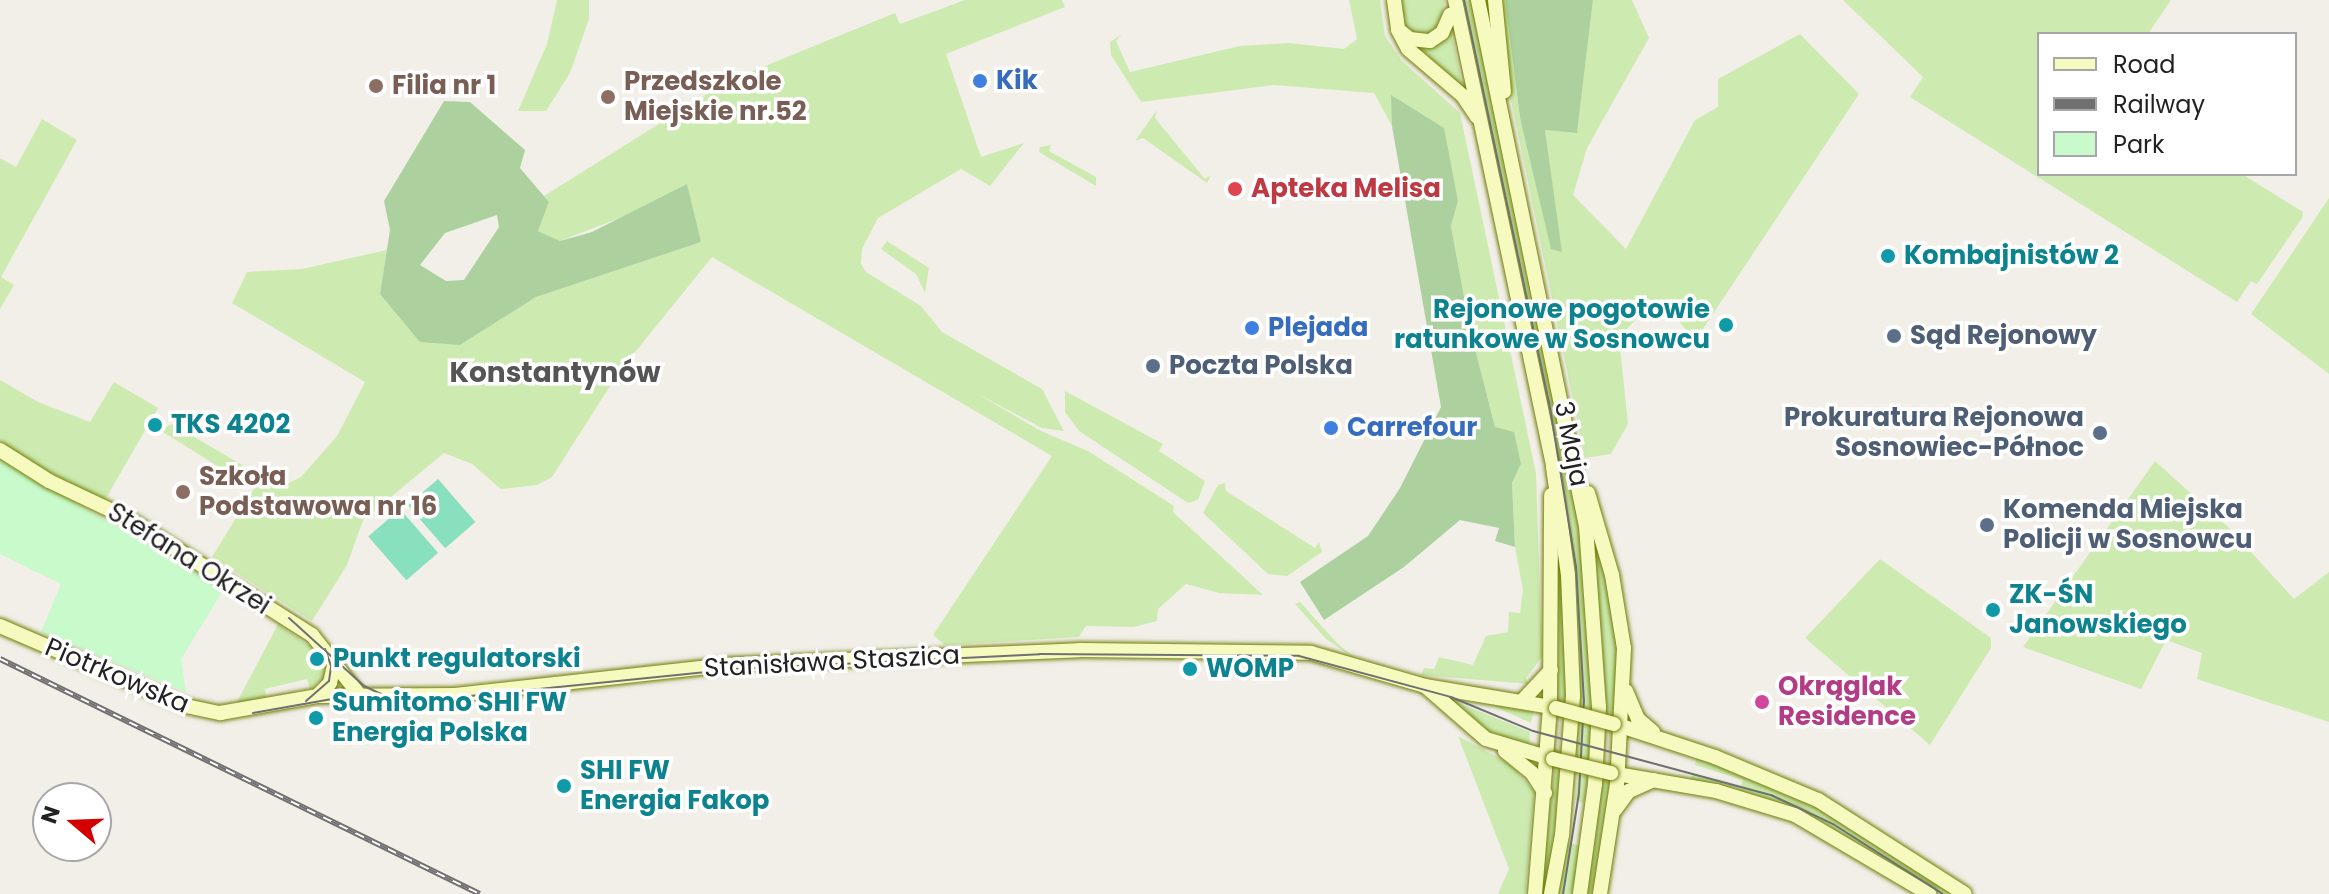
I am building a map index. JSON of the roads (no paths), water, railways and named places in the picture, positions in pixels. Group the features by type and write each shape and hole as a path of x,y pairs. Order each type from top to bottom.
{"main road":[{"path":"1394,0 1398,30 1408,49 1463,96 1481,124"},
{"name":"3 Maja","path":"1455,0 1553,467 1568,575 1573,669 1568,778 1551,894"},
{"name":"3 Maja","path":"1478,0 1573,450 1588,540 1599,668 1595,784 1580,894"},
{"path":"1495,0 1505,133"},
{"path":"1398,30 1410,39 1430,41 1442,33 1449,8"},
{"path":"1449,8 1471,74"},
{"name":"Stefana Okrzei","path":"0,450 49,481 129,519 312,635 358,693"},
{"path":"1573,450 1612,575 1624,648 1614,813 1600,894"},
{"path":"1535,894 1553,708 1553,467"},
{"name":"Piotrkowska","path":"0,626 186,706 238,712"},
{"name":"Stanisława Staszica","path":"238,712 317,696 358,693 455,695 725,665 1079,650 1311,653 1425,686 1523,700 1553,708"},
{"path":"317,696 330,683 335,661"},
{"path":"1523,700 1551,669"},
{"name":"Stanisława Staszica","path":"1425,686 1474,732 1498,746 1615,773 1716,791 1795,815 1929,894"},
{"path":"1624,686 1638,719 1663,739"},
{"path":"1553,708 1663,739 1818,800 1965,894"},
{"path":"1498,746 1532,773 1545,793"},
{"path":"1614,813 1629,791 1654,780"}],"tram line":[{"path":"1464,0 1549,402 1576,567 1584,700 1579,793 1563,894"},
{"path":"289,618 364,686 385,696"},
{"path":"306,701 329,681 331,666 325,649"},
{"path":"253,713 338,698 451,698 738,669 1040,654 1299,656 1451,697 1533,731 1771,795 1833,824 1943,894"}],"railway":[{"path":"0,659 480,894"}],"place":[{"name":"Kik","path":"980,81"},
{"name":"Filia nr 1","path":"376,86"},
{"name":"Przedszkole Miejskie nr.52","path":"608,97"},
{"name":"Apteka Melisa","path":"1235,189"},
{"name":"Kombajnistów 2","path":"1888,256"},
{"name":"Rejonowe pogotowie ratunkowe w Sosnowcu","path":"1726,325"},
{"name":"Plejada","path":"1252,328"},
{"name":"Sąd Rejonowy","path":"1894,336"},
{"name":"Poczta Polska","path":"1153,366"},
{"name":"TKS 4202","path":"155,425"},
{"name":"Carrefour","path":"1331,428"},
{"name":"Prokuratura Rejonowa Sosnowiec-Północ","path":"2100,433"},
{"name":"Szkoła Podstawowa nr 16","path":"183,492"},
{"name":"Komenda Miejska Policji w Sosnowcu","path":"1987,525"},
{"name":"ZK-ŚN Janowskiego","path":"1993,610"},
{"name":"Punkt regulatorski","path":"317,659"},
{"name":"WOMP","path":"1190,669"},
{"name":"Okrąglak Residence","path":"1762,702"},
{"name":"Sumitomo SHI FW Energia Polska","path":"316,718"},
{"name":"SHI FW Energia Fakop","path":"564,786"}],"district":[{"name":"Konstantynów","path":"555,373"}]}
